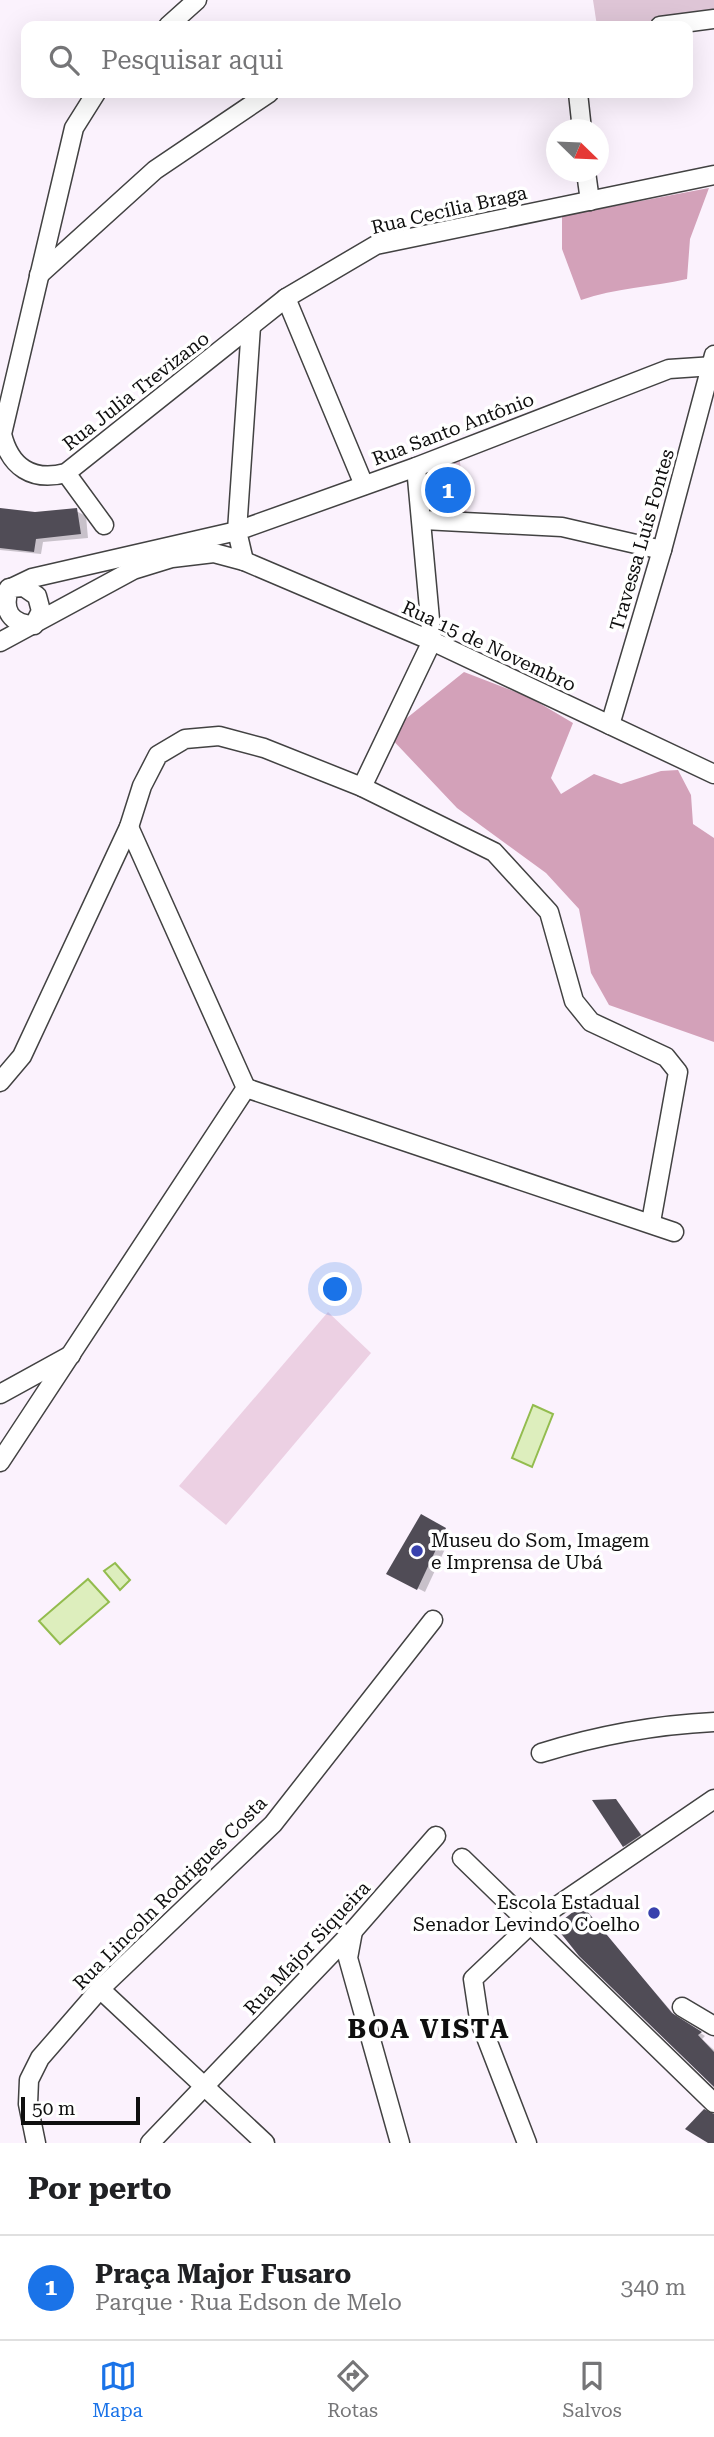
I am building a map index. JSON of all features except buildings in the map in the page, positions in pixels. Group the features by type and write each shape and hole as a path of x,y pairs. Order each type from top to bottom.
{"street":[{"path":"174,21 197,0"},
{"path":"693,22 714,19"},
{"name":"Rua Julia Trevizano","path":"93,98 74,128 2,434 7,455 30,473 48,478 66,473 251,326"},
{"path":"39,275 155,170 262,98"},
{"path":"579,98 581,119"},
{"name":"Rua Cecília Braga","path":"251,326 286,298 376,245 714,175"},
{"path":"587,182 590,201"},
{"path":"286,298 364,485"},
{"path":"244,561 237,531 251,326"},
{"name":"Rua Santo Antônio","path":"3,591 32,578 237,531 416,467 669,369 713,362"},
{"name":"Travessa Luís Fontes","path":"610,725 662,550 713,362"},
{"path":"362,787 432,641 423,520 416,467"},
{"path":"66,473 104,525"},
{"path":"423,520 562,527 662,550"},
{"name":"Rua 15 de Novembro","path":"0,642 134,570 172,558 214,553 244,561 432,641 714,774"},
{"path":"24,587 37,596 41,611 34,625 20,625 9,616 3,591 24,587"},
{"path":"0,1082 22,1056 129,827 142,786 158,755 185,739 219,736 264,748 362,787 495,852 549,912 574,1001 592,1022 666,1057 678,1072 652,1222"},
{"path":"129,827 246,1088 652,1222 674,1232"},
{"path":"0,1462 246,1088"},
{"path":"0,1394 74,1353"},
{"name":"Rua Lincoln Rodrigues Costa","path":"36,2143 28,2104 29,2080 40,2058 100,1989 273,1824 433,1620"},
{"path":"541,1753 603,1734 661,1724 714,1722"},
{"path":"527,2143 479,2019 473,1979 532,1923 714,1799"},
{"name":"Rua Major Siqueira","path":"150,2143 353,1931 436,1836"},
{"path":"462,1858 532,1923 714,2103"},
{"path":"353,1931 348,1958 400,2143"},
{"path":"100,1989 265,2143"},
{"path":"682,2007 714,2026"}],"shaded area":[{"path":"593,0 714,0 714,9 650,21 596,21"},
{"path":"709,188 690,239 687,279 581,300 562,249 562,216"},
{"path":"459,455 467,516 435,517 432,464"},
{"path":"464,672 529,697 573,723 551,778 561,794 594,774 621,784 661,771 678,770 691,795 693,824 714,838 714,1042 609,1005 591,973 579,909 546,873 457,808 387,734"},
{"path":"328,1312 371,1353 226,1525 179,1486"},
{"path":"533,1405 553,1414 532,1467 512,1458"},
{"path":"115,1563 130,1580 120,1590 104,1571"},
{"path":"88,1579 109,1602 60,1644 39,1621"}],"place":[{"name":"Praça Major Fusaro","path":"448,490"},
{"name":"Museu do Som, Imagem e Imprensa de Ubá","path":"417,1551"},
{"name":"Escola Estadual Senador Levindo Coelho","path":"654,1913"}],"district":[{"name":"BOA VISTA","path":"429,2029"}]}
